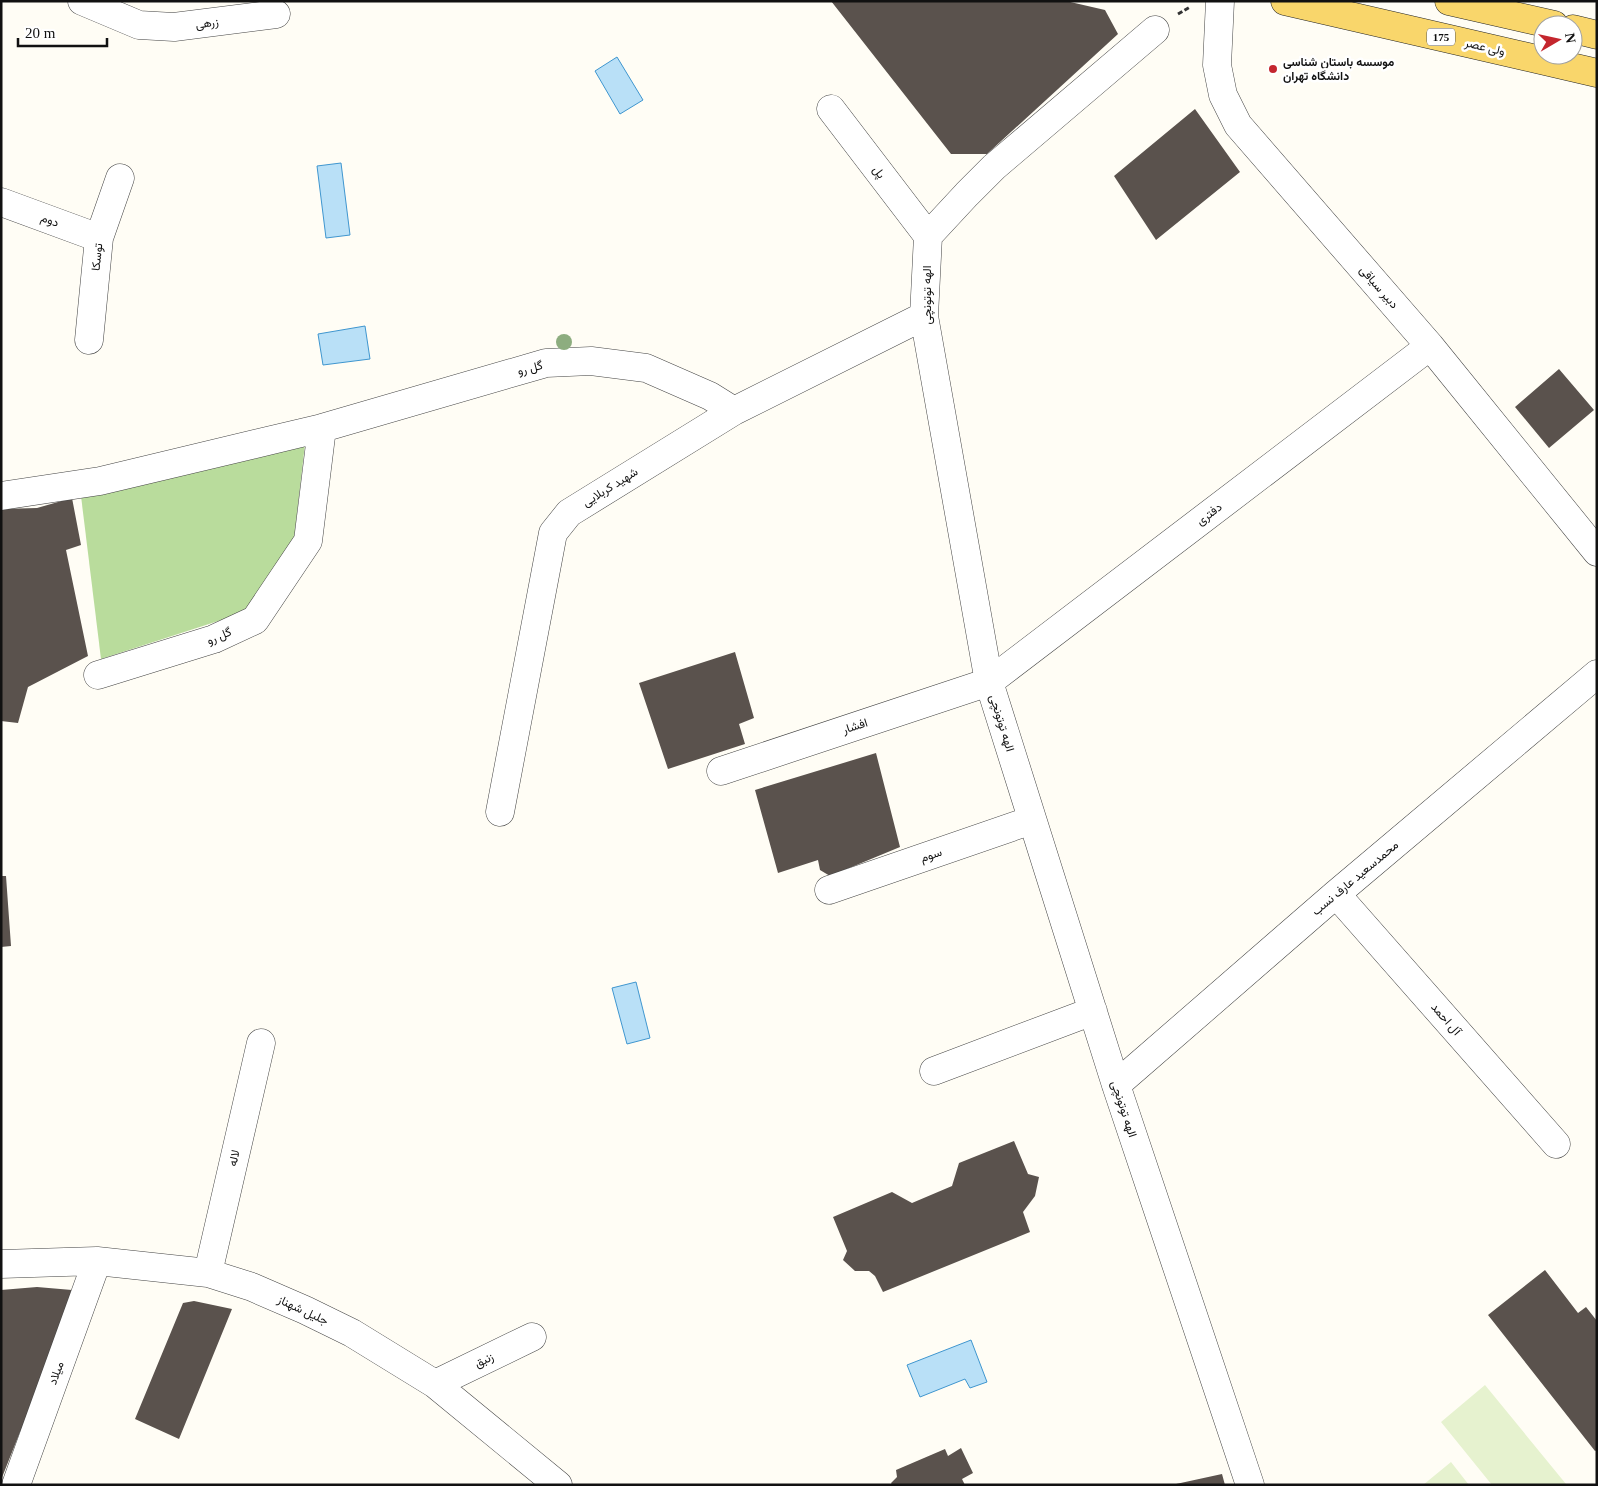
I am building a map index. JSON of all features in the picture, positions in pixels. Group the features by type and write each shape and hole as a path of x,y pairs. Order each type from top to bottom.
{"main road":[{"name":"ولی عصر","path":"1285,1 1597,73"},
{"path":"1449,1 1533,20"},
{"path":"1583,32 1597,35"}],"street":[{"name":"زرهی","path":"82,1 139,25 174,27 276,14"},
{"name":"دبیر سیاقی","path":"1220,1 1217,65 1223,94 1238,125 1430,346 1597,552"},
{"path":"928,236 994,167 1155,30"},
{"name":"پل","path":"831,108 928,236"},
{"name":"توسکا","path":"89,340 98,238 120,178"},
{"name":"دوم","path":"1,202 98,238"},
{"name":"الهه توتونچی","path":"928,236 924,316 989,682 1116,1085 1250,1485"},
{"name":"شهید کربلایی","path":"500,812 552,533 569,513 734,411 924,316"},
{"name":"دفتری","path":"989,682 1430,346"},
{"name":"گل رو","path":"1,496 100,481 322,428 546,363 591,361 646,368 710,396 734,411"},
{"name":"گل رو","path":"98,675 214,639 255,620 308,541 322,428"},
{"name":"محمدسعید عارف نسب","path":"1116,1085 1336,894 1597,674"},
{"name":"افشار","path":"721,771 989,682"},
{"name":"سوم","path":"829,890 1032,820"},
{"name":"آل احمد","path":"1336,894 1556,1144"},
{"path":"934,1071 1092,1011"},
{"name":"لاله","path":"208,1274 261,1043"},
{"name":"جلیل شهناز","path":"1,1264 96,1261 208,1274 252,1287 352,1333 435,1384 558,1485"},
{"name":"میلاد","path":"16,1485 96,1261"},
{"name":"زنبق","path":"435,1384 532,1337"}],"green space":[{"path":"305,444 294,540 246,612 101,659 81,496"},
{"path":"1485,1385 1565,1485 1492,1485 1441,1422"},
{"path":"1451,1462 1469,1485 1423,1485"}],"water":[{"path":"617,57 643,100 620,114 595,71"},
{"path":"341,163 350,235 326,238 317,166"},
{"path":"365,326 370,359 323,365 318,334"},
{"path":"636,982 650,1038 627,1044 612,988"},
{"path":"971,1340 987,1382 970,1388 965,1379 920,1397 907,1365"}],"building":[{"path":"831,1 1066,1 1105,10 1118,34 987,154 951,154"},
{"path":"1195,109 1240,172 1156,240 1114,176"},
{"path":"1559,369 1594,410 1549,448 1515,407"},
{"path":"72,498 81,545 66,550 88,656 28,687 18,723 1,721 1,509 37,508"},
{"path":"735,652 754,718 739,724 745,744 668,769 639,683"},
{"path":"876,753 900,847 830,876 820,870 818,860 778,873 755,790"},
{"path":"1,876 6,876 11,946 1,947"},
{"path":"1014,1141 1028,1174 1039,1177 1035,1196 1023,1212 1030,1232 883,1292 875,1276 869,1271 855,1271 843,1260 847,1251 833,1217 892,1192 912,1203 952,1186 959,1163"},
{"path":"1545,1270 1578,1313 1586,1307 1597,1321 1597,1450 1595,1451 1488,1315"},
{"path":"37,1287 72,1290 23,1433 20,1432 1,1480 1,1290"},
{"path":"194,1301 232,1309 179,1439 135,1419 183,1303"},
{"path":"961,1448 973,1473 962,1479 965,1485 892,1485 891,1483 897,1477 896,1470 945,1449 948,1456"},
{"path":"1222,1474 1225,1485 1176,1485 1176,1484"}],"place":[{"name":"موسسه باستان شناسی دانشگاه تهران","path":"1273,69"}]}
